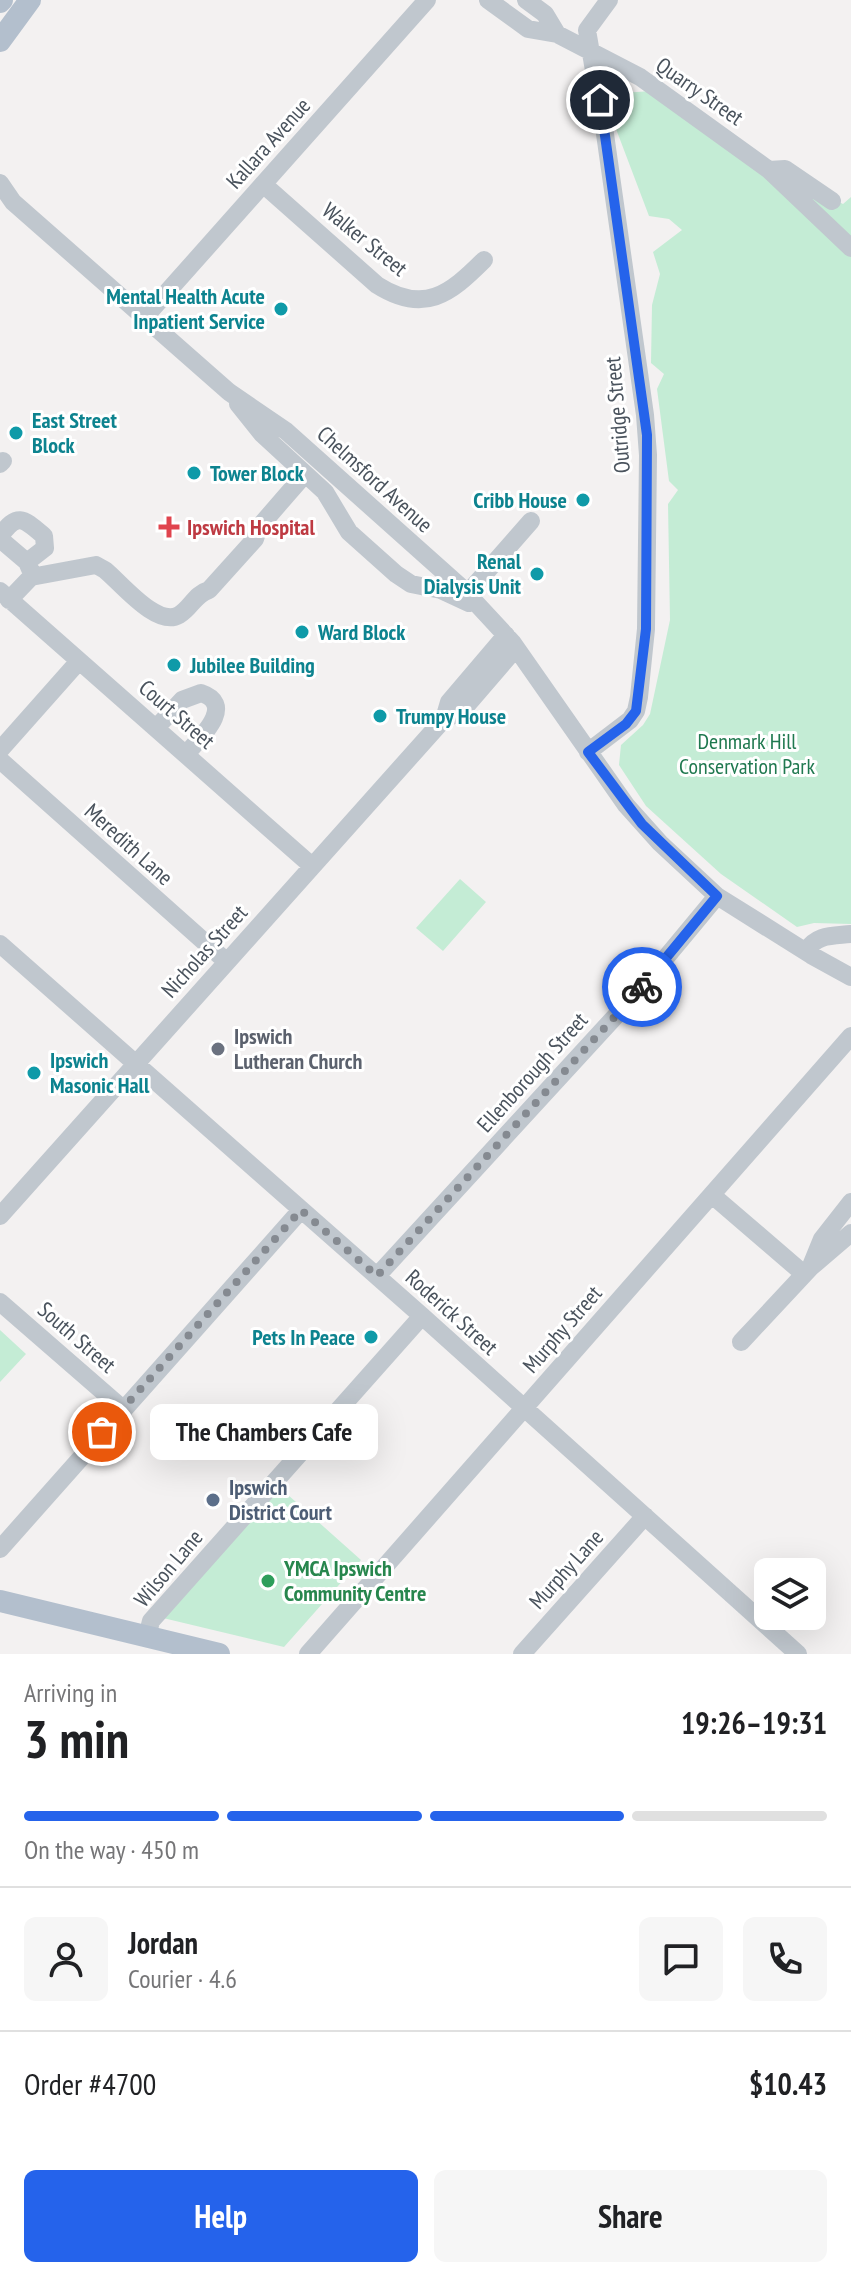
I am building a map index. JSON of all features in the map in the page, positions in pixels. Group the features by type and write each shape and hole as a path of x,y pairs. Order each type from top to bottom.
{"main road":[{"path":"0,41 30,0"},
{"path":"0,1601 219,1654"}],"street":[{"name":"Kallara Avenue","path":"144,318 427,0"},
{"name":"Quarry Street","path":"488,0 528,29 557,34 640,77 769,170"},
{"name":"Quarry Street","path":"526,0 545,14 557,34"},
{"name":"Outridge Street","path":"588,752 626,724 638,705 646,629 648,455 645,415 604,123 587,30 609,0"},
{"path":"769,170 785,169 832,201"},
{"path":"769,170 851,248"},
{"name":"Chelmsford Avenue","path":"0,183 6,199 234,395 280,426 467,594 511,642 642,824 717,896 851,977"},
{"name":"Walker Street","path":"263,184 377,285 406,299 449,292 484,260"},
{"name":"Chelmsford Avenue","path":"234,395 256,427 330,499 349,532 409,583 444,591 482,610"},
{"path":"5,596 30,569 45,548 44,536 20,519 12,522 1,542 30,569 96,565 152,611 166,618 178,615 202,592 209,590 255,539 259,527 305,474"},
{"path":"339,517 343,500 354,492"},
{"path":"467,594 531,521"},
{"path":"409,583 419,580 424,572 418,549"},
{"name":"Court Street","path":"5,596 312,866"},
{"name":"Nicholas Street","path":"0,1216 444,719 448,705 511,642"},
{"path":"0,750 79,661"},
{"path":"156,728 188,696 199,693 211,697 216,707 213,722 186,754"},
{"name":"Meredith Lane","path":"0,760 227,962"},
{"name":"Ellenborough Street","path":"377,1276 634,996 717,896"},
{"path":"806,951 812,941 819,937 851,934"},
{"name":"Roderick Street","path":"0,944 422,1316 798,1654"},
{"name":"Murphy Street","path":"308,1654 851,1036"},
{"path":"712,1195 807,1271"},
{"path":"807,1271 822,1239 851,1202"},
{"path":"0,1549 301,1210"},
{"path":"741,1342 807,1271 851,1233"},
{"name":"South Street","path":"0,1302 123,1409"},
{"name":"Wilson Lane","path":"147,1637 151,1621 422,1316"},
{"name":"Murphy Lane","path":"522,1654 645,1516"}],"green space":[{"name":"Denmark Hill Conservation Park","path":"651,91 786,174 843,204 851,197 851,924 814,923 797,927 721,874 646,806 619,765 621,745 643,725 650,714 670,620 668,504 678,490 669,481 657,389 664,374 651,363 652,305 660,274 653,252 682,230 669,219 649,216 613,121 614,103 623,93"},
{"path":"460,879 486,902 443,951 416,928"},
{"path":"0,1330 26,1354 0,1382"},
{"name":"YMCA Ipswich Community Centre","path":"278,1486 361,1560 284,1647 163,1618"}],"way so far":[{"path":"102,1432 301,1210 377,1276 642,987"}],"place":[{"name":"Mental Health Acute Inpatient Service","path":"281,309"},
{"name":"East Street Block","path":"16,433"},
{"name":"Tower Block","path":"194,473"},
{"name":"Cribb House","path":"583,500"},
{"name":"Ipswich Hospital","path":"169,527"},
{"name":"Renal Dialysis Unit","path":"537,574"},
{"name":"Ward Block","path":"302,632"},
{"name":"Jubilee Building","path":"174,665"},
{"name":"Trumpy House","path":"380,716"},
{"name":"Ipswich Lutheran Church","path":"218,1049"},
{"name":"Ipswich Masonic Hall","path":"34,1073"},
{"name":"Pets In Peace","path":"371,1337"},
{"name":"The Chambers Cafe","path":"102,1432"},
{"name":"Ipswich District Court","path":"213,1500"},
{"name":"YMCA Ipswich Community Centre","path":"268,1581"}],"route":[{"path":"600,100 647,435 646,629 636,711 626,724 588,752 642,824 717,896 642,987"}]}
